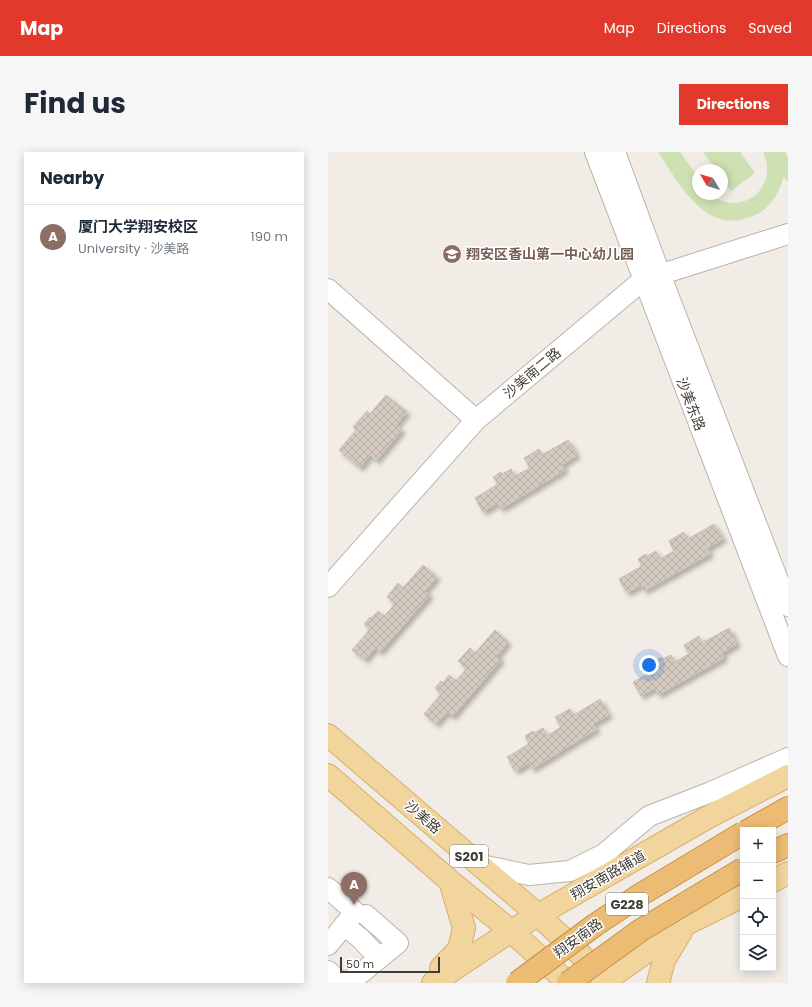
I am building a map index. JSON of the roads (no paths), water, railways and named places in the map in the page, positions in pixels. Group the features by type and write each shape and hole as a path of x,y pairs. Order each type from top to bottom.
{"highway":[{"path":"754,827 788,808"},
{"name":"翔安南路","path":"517,983 595,925 640,895 740,836"},
{"path":"776,850 788,844"},
{"name":"G228","path":"568,983 641,930 740,871"}],"main road":[{"name":"沙美路","path":"328,735 538,915 607,982"},
{"name":"翔安南路辅道","path":"433,983 511,931 787,771"},
{"name":"S201","path":"328,775 450,881 511,931 568,983"},
{"path":"776,879 788,873"},
{"path":"428,983 459,949 464,928 450,881"},
{"name":"S201","path":"607,982 686,924 740,897"},
{"path":"658,983 664,960 686,924"}],"street":[{"name":"沙美东路","path":"595,152 652,277 788,606"},
{"name":"沙美东路","path":"615,152 652,277 788,656"},
{"name":"沙美南二路","path":"328,587 476,420 652,277 788,234"},
{"path":"328,289 476,420"},
{"path":"481,866 529,875 570,872 604,854 649,816 711,792 787,771"},
{"path":"328,888 355,917 398,943 360,974 346,983"},
{"path":"328,946 355,917"},
{"path":"328,971 342,983"}],"place":[{"name":"翔安区香山第一中心幼儿园","path":"452,254"},
{"name":"厦门大学翔安校区","path":"354,905"}]}
